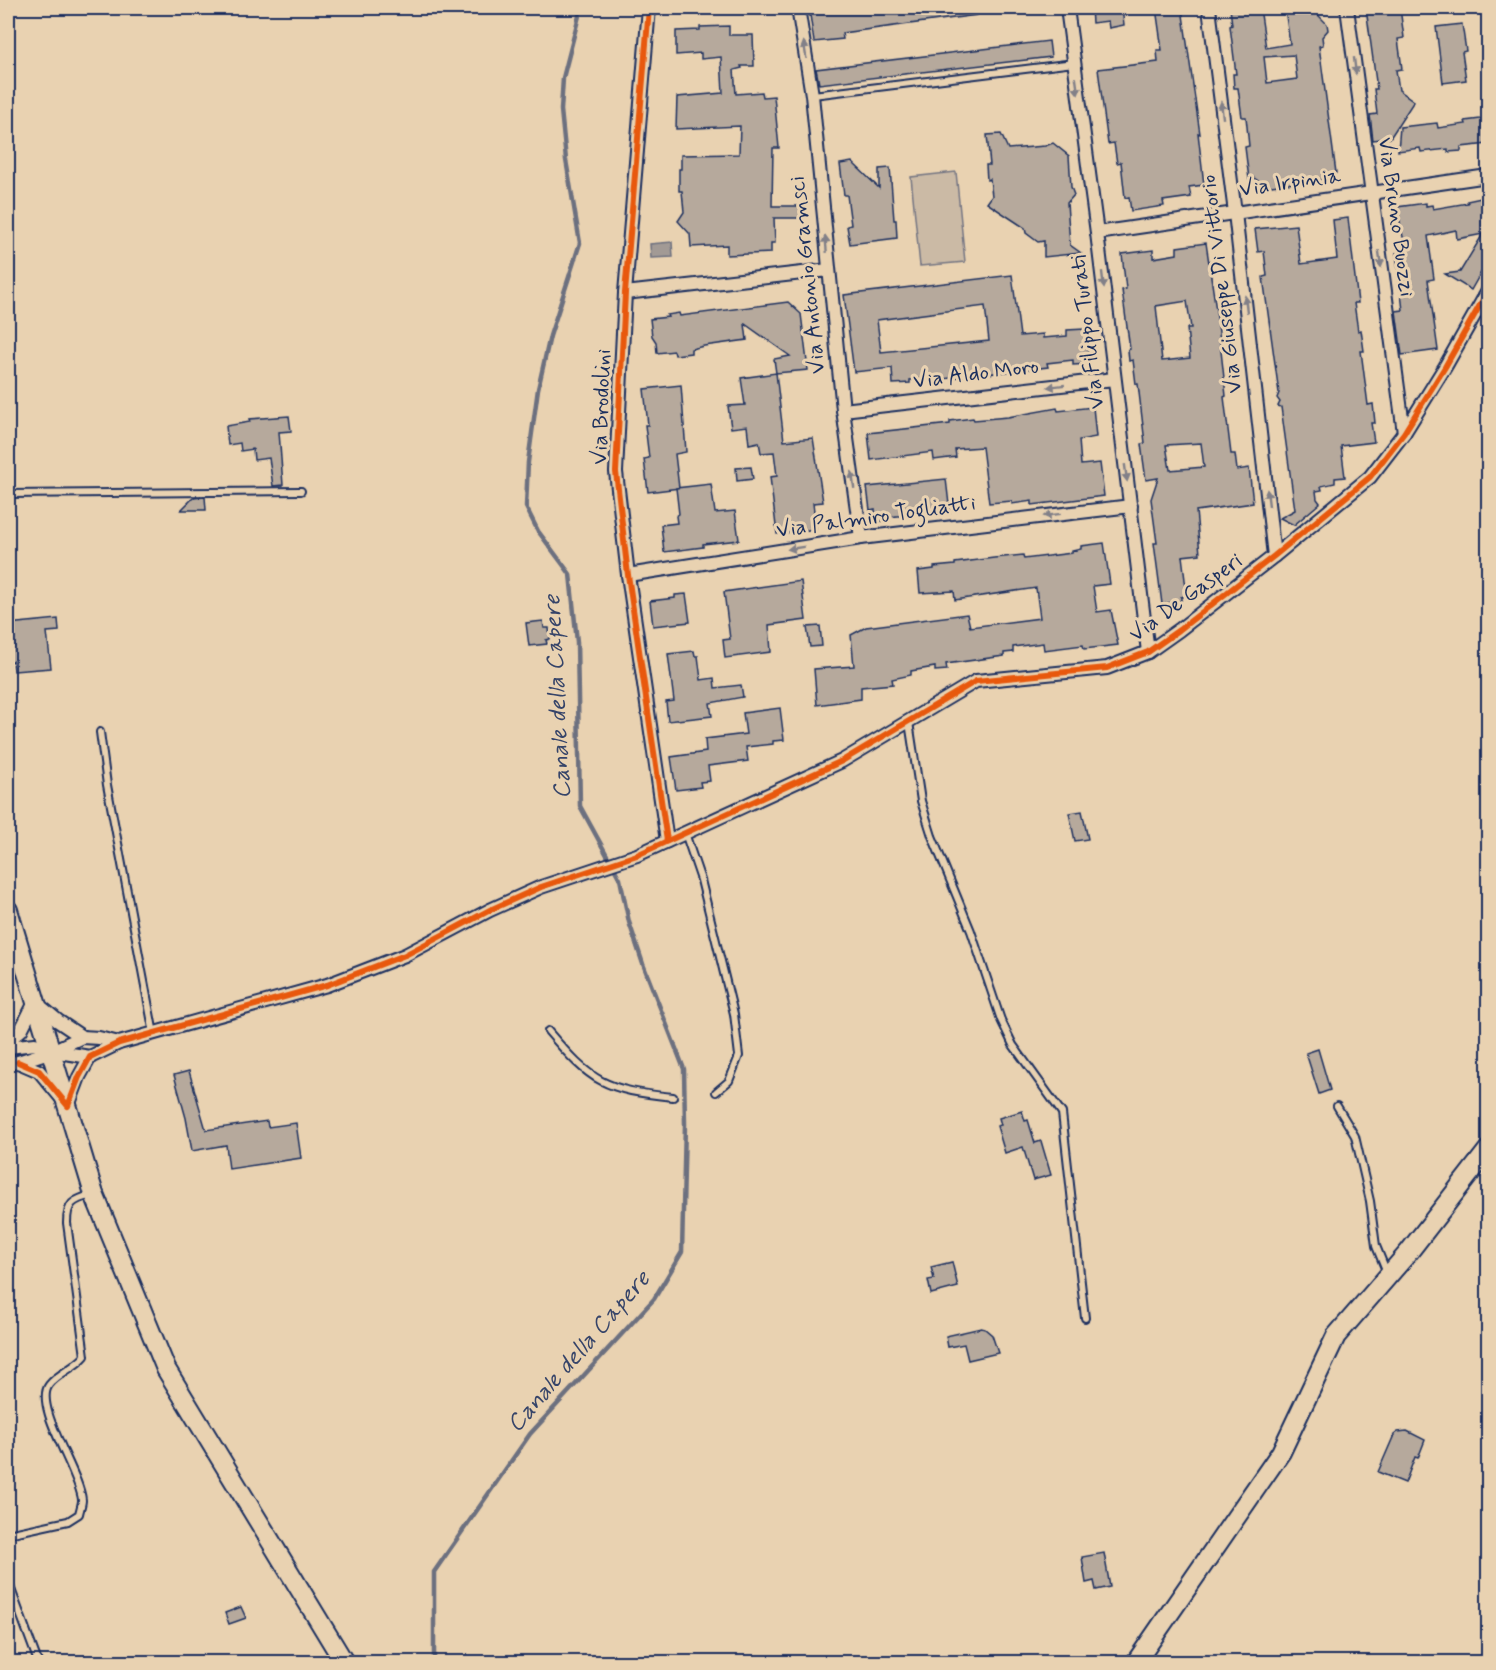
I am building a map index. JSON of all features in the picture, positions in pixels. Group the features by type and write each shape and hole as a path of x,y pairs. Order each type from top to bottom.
{"main road":[{"path":"8,910 94,1194 166,1369 344,1662"},
{"path":"1136,1662 1281,1452 1336,1336 1388,1276 1488,1150"}],"street":[{"name":"Via Brodolini","path":"649,8 625,293 616,472 628,575 667,841"},
{"name":"Via Antonio Gramsci","path":"798,8 812,95 843,411 861,537"},
{"name":"Via Filippo Turati","path":"1067,8 1148,652"},
{"name":"Via Giuseppe Di Vittorio","path":"1209,8 1274,556"},
{"name":"Via Bruno Buozzi","path":"1347,8 1404,433"},
{"name":"Via Irpinia","path":"1097,233 1488,176"},
{"path":"625,293 829,270"},
{"name":"Via De Gasperi","path":"119,1043 327,985 405,955 490,910 541,887 637,855 842,761 976,681 1107,668 1148,652 1274,556 1370,477 1404,433 1488,291"},
{"name":"Via Aldo Moro","path":"843,411 1114,379"},
{"name":"Via Palmiro Togliatti","path":"628,575 861,537 1131,506"},
{"path":"8,1041 21,1030 35,1002 82,1037"},
{"path":"13,1063 52,1051 82,1037 119,1043"},
{"path":"8,1047 35,1044 52,1051 90,1057 119,1043"},
{"path":"13,1063 39,1071 68,1106 79,1077 90,1057"}],"lane":[{"path":"812,95 1074,63"},
{"path":"8,494 301,491"},
{"path":"909,721 921,801 932,836 971,930 1001,1020 1013,1045 1062,1113 1085,1318"},
{"path":"100,732 107,785 154,1034"},
{"path":"685,833 700,880 734,1014 739,1056 729,1081 716,1092"},
{"path":"548,1031 574,1062 597,1079 616,1089 673,1097"},
{"path":"1337,1106 1355,1136 1370,1201 1376,1246 1388,1276"},
{"path":"8,1534 68,1521 79,1514 82,1501 79,1486 49,1417 45,1394 48,1386 77,1365 85,1356 67,1211 75,1200 94,1194"},
{"path":"8,1581 39,1662"}],"shaded area":[{"path":"956,172 965,262 920,266 911,177"},
{"path":"672,242 673,257 651,258 650,244"}],"building":[{"path":"809,8 977,8 977,15 842,33 843,39 814,42"},
{"path":"1091,8 1122,8 1124,25 1109,28 1108,21 1092,23"},
{"path":"1156,8 1182,8 1200,134 1198,133 1204,185 1189,187 1191,197 1163,201 1164,206 1131,211 1129,197 1125,198 1121,162 1117,163 1114,143 1108,144 1098,69 1158,62 1157,50 1162,50"},
{"path":"1230,8 1260,8 1266,48 1290,44 1285,9 1314,8 1318,10 1328,30 1322,37 1323,45 1319,46 1336,173 1325,175 1326,179 1263,187 1254,178 1249,179 1245,147 1249,146 1246,117 1242,117 1238,88 1234,88 1233,74 1236,74 1230,26 1232,25","holes":["1294,55 1297,79 1267,83 1264,57"]},
{"path":"1366,8 1400,8 1404,38 1398,39 1402,69 1396,70 1399,90 1414,101 1390,138 1373,140 1370,115 1377,114 1374,89 1377,89"},
{"path":"1462,24 1466,51 1462,52 1466,80 1443,83 1436,27"},
{"path":"729,26 729,35 753,35 754,66 741,66 742,68 734,70 736,94 762,92 763,97 774,96 779,148 773,148 772,206 804,206 804,218 774,218 775,243 771,243 771,253 727,255 727,245 691,247 690,234 678,221 684,212 682,191 679,191 681,155 739,154 740,126 676,129 677,97 723,93 721,57 701,59 701,53 676,55 676,31"},
{"path":"1049,41 1051,57 819,84 816,69"},
{"path":"1488,118 1488,144 1461,147 1461,151 1448,152 1448,149 1421,152 1420,148 1398,151 1400,127 1437,123 1438,128"},
{"path":"1001,134 1008,149 1045,146 1053,143 1069,156 1071,187 1074,195 1067,203 1070,245 1081,253 1044,257 1044,241 1038,242 1026,233 1025,228 987,203 992,196 990,179 987,180 986,165 990,165 987,135"},
{"path":"852,162 879,188 879,169 890,168 897,238 850,244 847,226 851,225 840,164"},
{"path":"1481,198 1488,202 1488,260 1471,290 1445,274 1460,272 1483,234 1457,239 1456,230 1428,236 1434,279 1428,280 1438,350 1402,355 1396,311 1403,310 1396,253 1406,252 1397,207 1426,203 1426,206 1432,205 1433,209 1468,203 1467,201"},
{"path":"1348,218 1358,303 1354,303 1364,351 1361,351 1368,405 1373,404 1375,423 1371,423 1374,442 1341,446 1345,477 1335,478 1335,483 1321,486 1322,490 1316,491 1320,503 1294,525 1280,518 1295,510 1281,407 1278,406 1280,402 1277,398 1279,393 1263,277 1267,276 1264,251 1258,252 1255,229 1296,225 1301,264 1337,259 1333,220"},
{"path":"1206,243 1218,324 1231,454 1235,454 1237,470 1249,468 1253,503 1196,511 1200,554 1182,556 1187,596 1181,597 1181,601 1162,604 1151,499 1158,478 1146,480 1141,444 1145,443 1138,384 1136,384 1133,360 1129,361 1128,350 1130,349 1122,290 1126,289 1122,254 1153,250 1153,258 1177,254 1177,247","holes":["1187,301 1191,328 1187,328 1190,358 1162,361 1156,306","1201,443 1204,467 1170,470 1166,445"]},
{"path":"1012,275 1020,336 1043,334 1043,338 1067,336 1067,330 1085,329 1089,364 1073,365 1073,360 1047,363 1048,367 934,380 934,377 910,380 910,383 893,384 892,368 854,372 844,295","holes":["985,306 989,341 881,352 877,320"]},
{"path":"788,302 801,314 808,370 776,373 774,359 790,356 745,324 747,340 691,349 691,353 675,355 674,351 657,353 650,319 679,313 680,316"},
{"path":"776,373 784,441 813,438 823,502 813,503 816,529 777,534 770,477 777,476 774,452 761,453 759,442 749,444 747,426 731,428 728,406 745,405 741,378"},
{"path":"681,385 686,452 675,454 679,488 648,492 644,459 649,458 644,389"},
{"path":"1093,407 1096,437 1079,440 1081,465 1100,463 1104,496 1032,505 1032,501 1012,504 1012,501 989,503 982,447 955,449 956,457 934,460 933,452 871,460 868,433 950,424 950,421 973,418 974,420 1008,417 1057,408 1058,411"},
{"path":"289,416 291,431 279,432 283,485 273,486 269,458 254,460 253,449 241,451 240,443 228,445 226,426 250,422 249,419"},
{"path":"751,467 753,479 737,481 736,468"},
{"path":"946,479 950,513 889,517 890,520 876,522 875,509 870,510 867,487"},
{"path":"711,484 715,513 735,511 739,540 664,552 661,525 677,523 676,516 679,514 676,488"},
{"path":"205,497 206,510 181,510 193,498"},
{"path":"1104,543 1110,584 1093,586 1097,612 1111,610 1118,645 1084,649 1083,645 1044,650 1043,643 1013,647 1013,652 1004,653 1004,656 946,664 947,670 935,671 935,667 911,671 911,675 892,679 893,684 861,687 861,699 817,705 814,669 854,666 851,635 866,627 967,614 970,627 1040,618 1036,588 955,600 954,591 920,593 918,571 994,558 1023,555 1024,559 1072,553 1072,551 1081,549 1081,546"},
{"path":"801,581 806,620 769,625 771,652 725,658 723,640 730,639 724,592"},
{"path":"686,594 690,622 653,626 650,601 675,598 675,595"},
{"path":"58,619 59,631 47,632 51,668 14,671 13,661 8,662 8,624"},
{"path":"543,621 544,628 549,628 550,639 546,640 547,644 529,646 526,623"},
{"path":"820,626 822,646 810,647 807,627"},
{"path":"694,651 695,656 698,656 701,680 714,678 715,688 741,685 743,697 710,703 712,716 668,721 666,702 674,701 668,654"},
{"path":"780,708 784,740 773,741 773,744 746,747 748,761 708,766 710,781 700,782 701,787 676,790 671,757 706,752 705,739 746,734 743,713"},
{"path":"1082,811 1088,839 1075,841 1069,813"},
{"path":"1318,1049 1330,1090 1319,1094 1306,1053"},
{"path":"189,1071 206,1130 267,1121 268,1127 296,1123 301,1158 229,1169 226,1145 192,1151 174,1075"},
{"path":"1022,1111 1025,1121 1028,1120 1035,1143 1041,1141 1051,1175 1033,1180 1023,1147 1005,1153 997,1126 1001,1125 999,1118"},
{"path":"952,1262 958,1287 931,1294 928,1280 934,1279 931,1267"},
{"path":"981,1328 992,1335 998,1353 968,1360 964,1344 948,1347 946,1336"},
{"path":"1407,1431 1425,1440 1418,1458 1415,1457 1405,1483 1378,1472 1394,1435"},
{"path":"1104,1553 1110,1587 1096,1590 1094,1581 1086,1583 1082,1557"},
{"path":"241,1607 246,1618 229,1624 225,1613"}],"waterway":[{"name":"Canale della Capere","path":"434,1662 434,1572 530,1434 654,1299 682,1252 684,1069 643,964 629,922 620,879 580,806 577,642 570,574 538,531 526,507 528,462 538,389 550,336 580,243 566,160 561,110 563,78 581,8"}],"cycle path":[{"path":"649,8 625,293 616,472 628,575 667,841"},
{"path":"18,1062 39,1071 68,1106 79,1077 90,1057 119,1043 327,985 405,955 490,910 541,887 637,855 842,761 976,681 1107,668 1148,652 1274,556 1370,477 1404,433 1488,291"}]}
